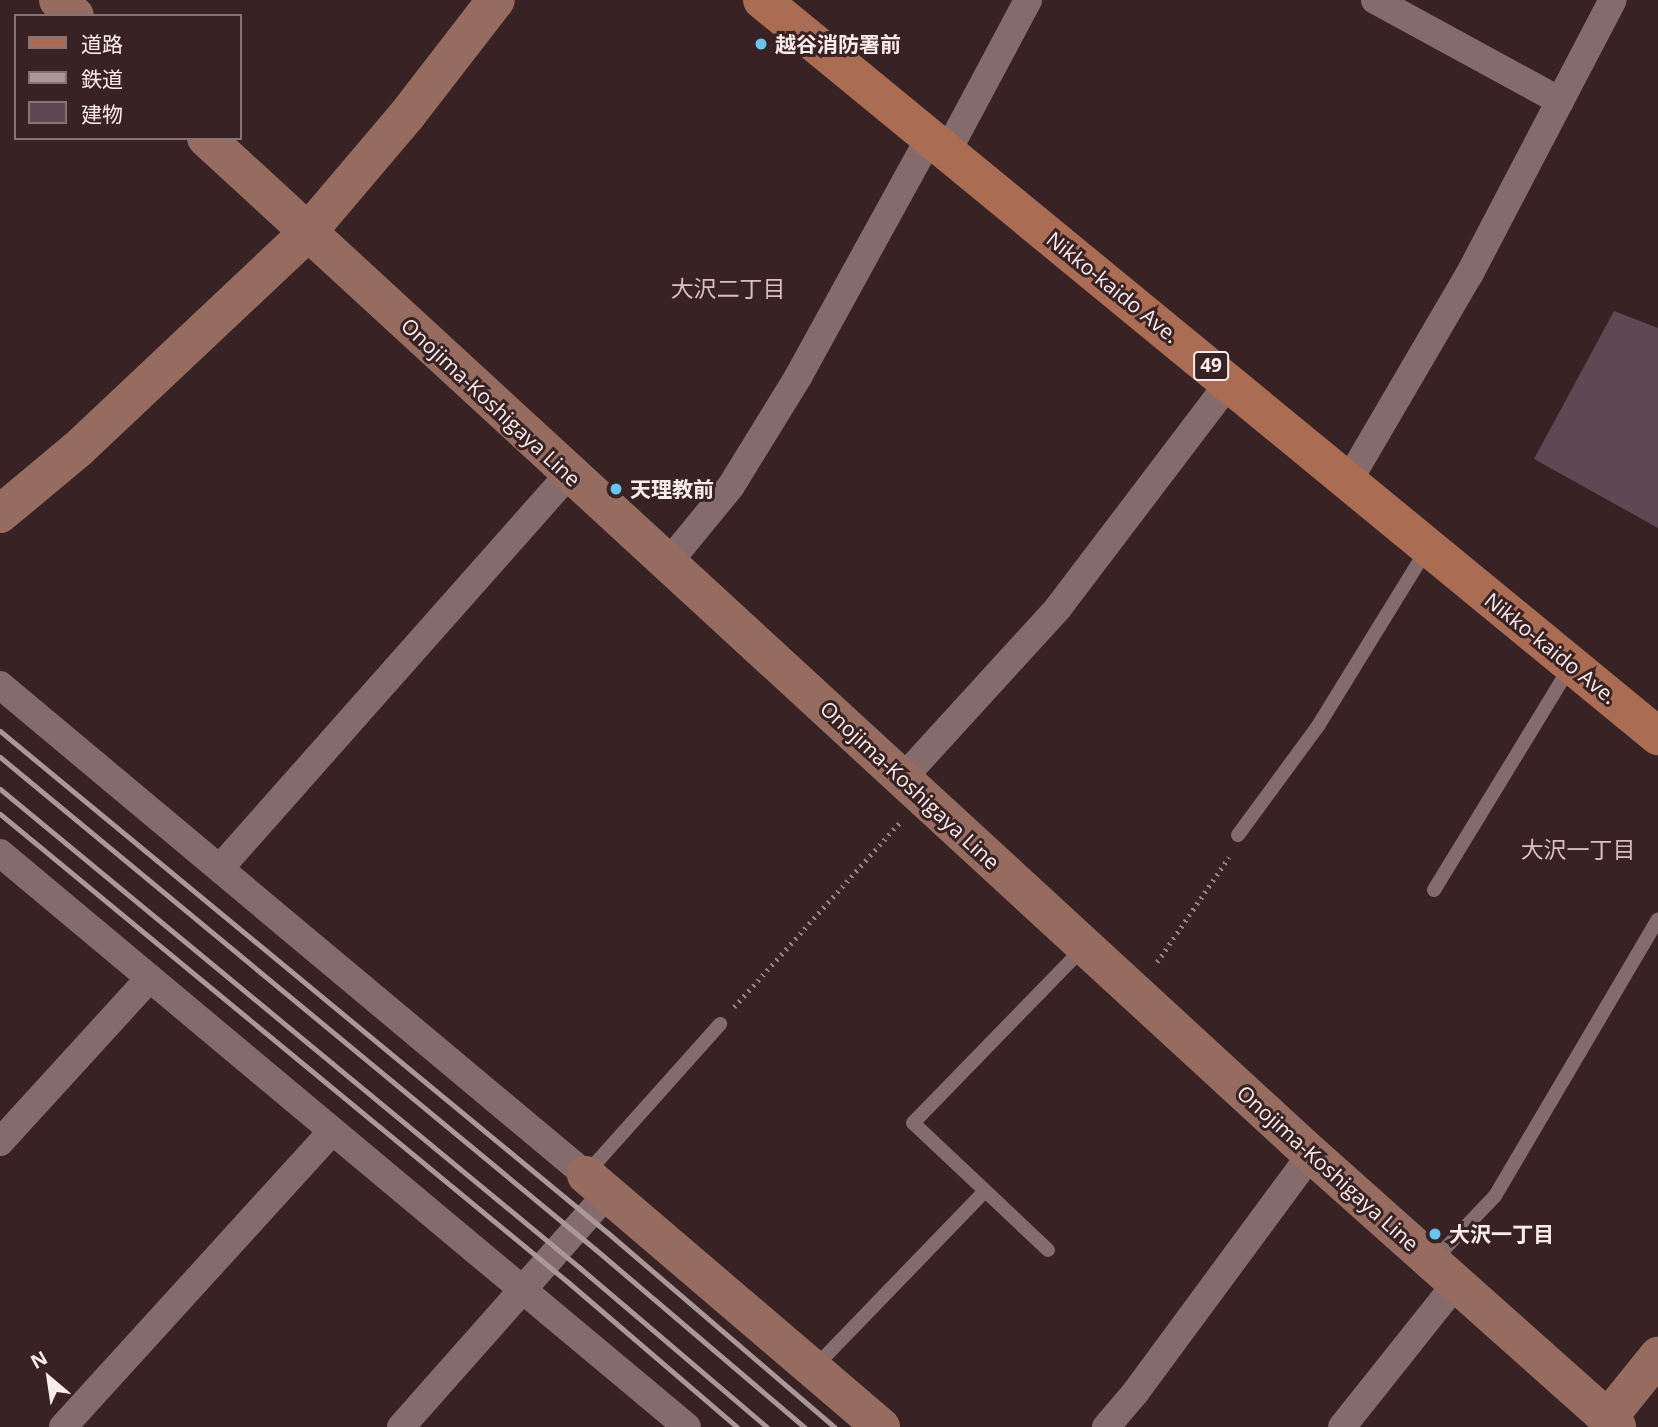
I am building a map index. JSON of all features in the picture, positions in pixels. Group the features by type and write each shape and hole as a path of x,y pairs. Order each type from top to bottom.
{"main road":[{"path":"58,0 73,14"},
{"path":"0,514 78,449 307,233 407,115 496,0"},
{"name":"Nikko-kaido Ave.","path":"762,0 938,146 1230,381 1658,736"},
{"name":"Onojima-Koshigaya Line","path":"208,140 1135,994 1613,1422"},
{"path":"597,1184 881,1427"},
{"path":"1613,1422 1658,1356"}],"street":[{"path":"668,564 731,486 1028,0"},
{"path":"1375,0 1560,101"},
{"path":"1349,480 1469,275 1560,101 1604,3"},
{"path":"913,787 1058,608 1230,381"},
{"path":"220,868 569,474"},
{"path":"0,685 597,1184 523,1291 401,1427"},
{"path":"0,853 687,1427"},
{"path":"0,1142 150,978"},
{"path":"64,1427 332,1131"},
{"path":"1106,1427 1135,1393 1311,1154"},
{"path":"1342,1427 1444,1273"}],"lane":[{"path":"1238,835 1318,726 1428,547"},
{"path":"1434,890 1571,665"},
{"path":"1444,1273 1495,1196 1658,919"},
{"path":"1048,1250 913,1123 1084,947"},
{"path":"597,1184 720,1024"},
{"path":"813,1369 985,1191"}],"path":[{"path":"720,1024 913,787"},
{"path":"1135,994 1240,841 1238,835"}],"building":[{"path":"1614,311 1658,328 1658,528 1534,459"}],"railway":[{"path":"0,731 608,1233 834,1427"},
{"path":"0,757 595,1249 804,1427"},
{"path":"0,789 580,1268 767,1427"},
{"path":"0,814 569,1283 737,1427"}],"place":[{"name":"越谷消防署前","path":"761,44"},
{"name":"天理教前","path":"616,489"},
{"name":"大沢一丁目","path":"1435,1234"}],"district":[{"name":"大沢二丁目","path":"728,288"},
{"name":"大沢一丁目","path":"1578,849"}]}
